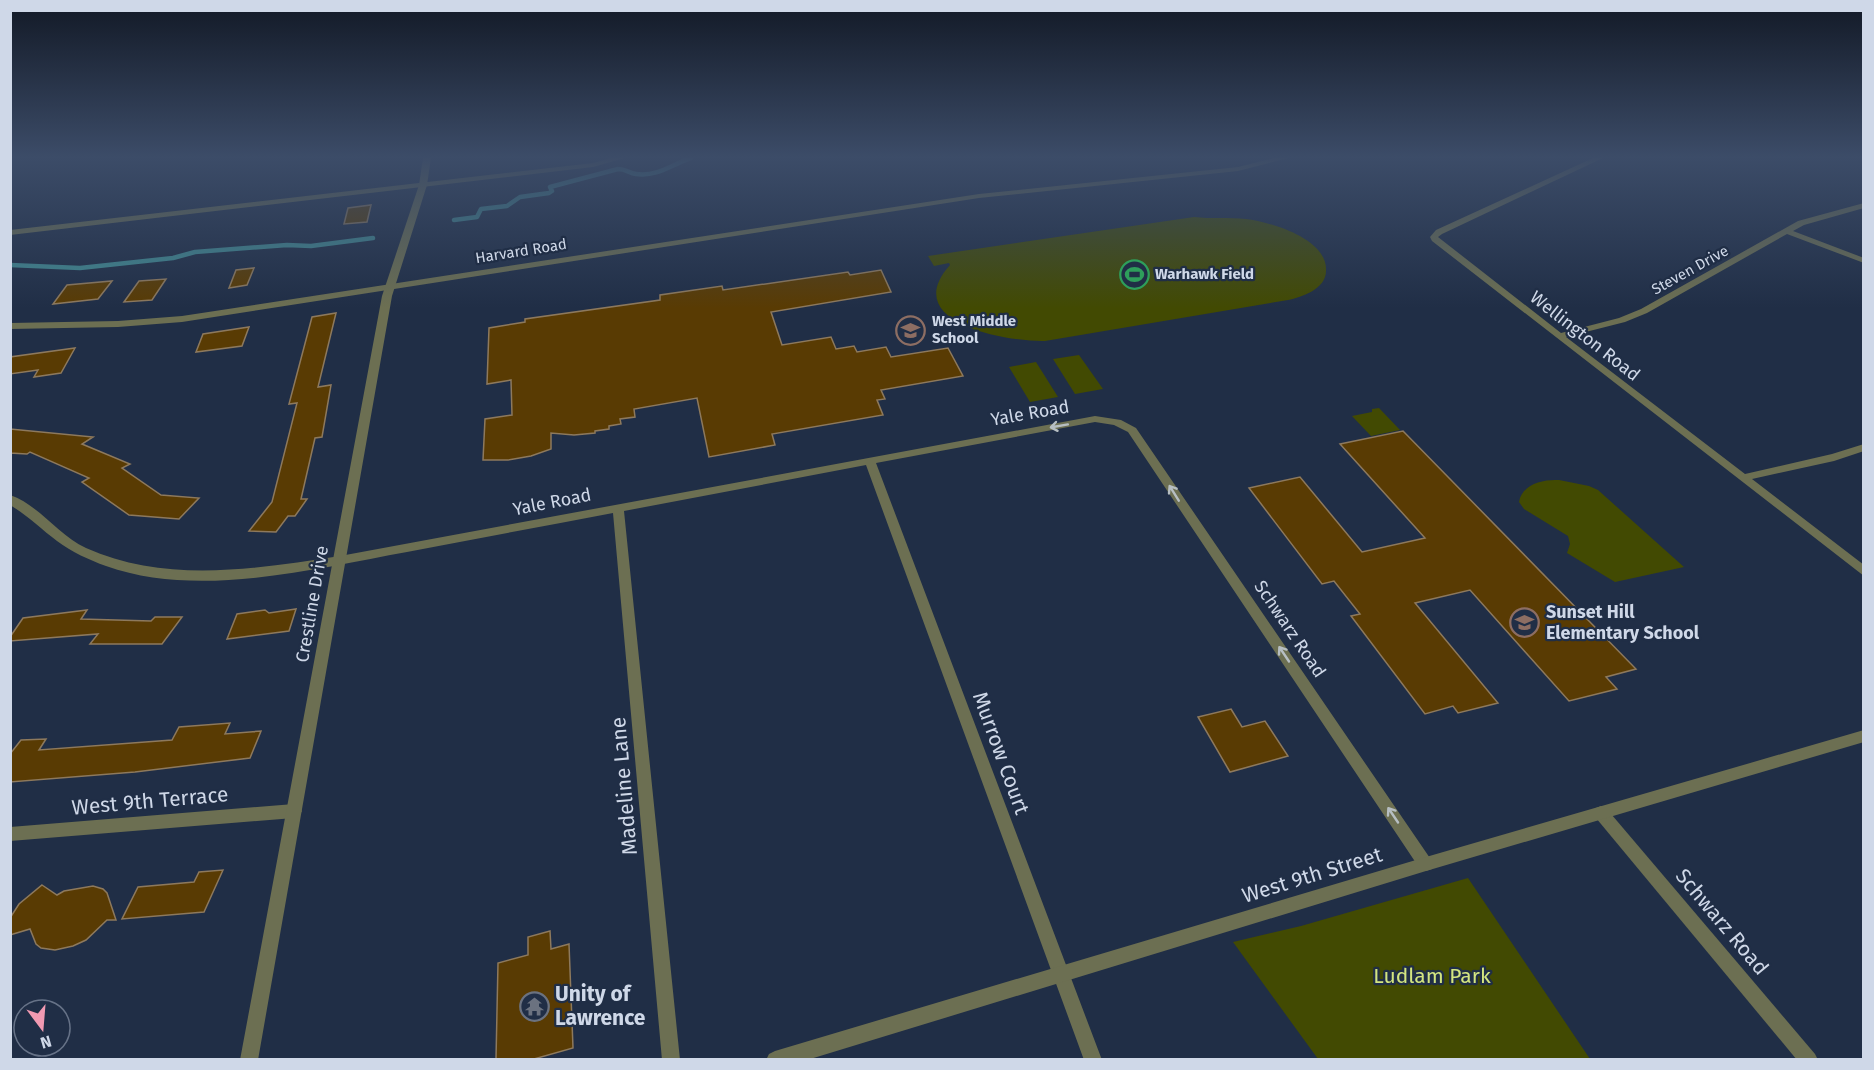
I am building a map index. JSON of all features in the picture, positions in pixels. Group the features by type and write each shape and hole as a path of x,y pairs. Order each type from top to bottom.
{"street":[{"path":"10,233 221,208"},
{"name":"Crestline Drive","path":"249,1059 389,287 415,208"},
{"name":"Harvard Road","path":"10,326 149,322 903,208"},
{"name":"Wellington Road","path":"1492,208 1439,232 1434,237 1440,244 1863,572"},
{"name":"Steven Drive","path":"1559,336 1622,320 1644,311 1786,231 1818,217 1852,208"},
{"path":"1786,231 1863,261"},
{"name":"Yale Road","path":"10,499 32,513 59,539 108,561 170,573 215,574 276,570 1095,419 1117,422"},
{"name":"Schwarz Road","path":"1117,422 1132,430 1426,864"},
{"path":"1742,478 1834,457 1863,447"},
{"name":"Murrow Court","path":"870,462 1093,1059"},
{"name":"Madeline Lane","path":"618,508 671,1059"},
{"name":"West 9th Street","path":"775,1059 1863,736"},
{"name":"West 9th Terrace","path":"10,834 294,811"},
{"name":"Schwarz Road","path":"1601,813 1809,1059"}],"green space":[{"path":"1194,217 1240,218 1283,228 1308,241 1318,250 1324,260 1325,277 1322,283 1312,291 1288,300 1045,341 1007,338 985,333 947,315 938,301 938,285 950,265 949,263 934,266 928,256"},
{"path":"1079,355 1103,389 1075,394 1053,359"},
{"path":"1036,362 1058,397 1030,402 1009,367"},
{"path":"1379,408 1400,430 1371,436 1352,416 1372,412 1372,409"},
{"path":"1546,480 1559,480 1598,490 1684,567 1615,582 1567,553 1570,544 1568,536 1524,509 1519,502 1524,491 1534,484"},
{"name":"Ludlam Park","path":"1468,878 1590,1059 1318,1059 1233,942 1301,926"}],"building":[{"path":"348,208 370,208 367,222 344,224"},
{"path":"254,268 247,285 229,288 236,270"},
{"path":"881,270 891,292 771,312 782,345 831,337 836,349 854,346 857,352 886,347 891,357 948,348 963,376 881,390 885,399 877,400 883,415 772,434 775,445 709,457 697,398 634,409 635,417 620,419 621,424 609,426 609,429 595,431 595,433 574,435 551,433 551,449 531,456 508,460 483,460 485,419 512,415 511,380 487,384 489,328 525,322 525,319 660,300 660,295 722,286 723,290 848,272 850,275"},
{"path":"166,279 152,300 124,302 139,281"},
{"path":"112,281 98,299 53,304 67,285"},
{"path":"336,313 318,387 331,385 322,437 315,438 301,499 307,499 295,516 288,516 276,532 249,531 272,502 297,403 289,404 312,317"},
{"path":"249,327 242,346 196,352 203,334"},
{"path":"75,348 61,373 34,377 38,370 10,374 10,357"},
{"path":"10,429 93,437 82,444 130,464 122,468 161,495 199,498 179,519 129,515 82,482 89,478 30,452 27,454 10,453"},
{"path":"1403,431 1636,669 1606,677 1617,689 1569,701 1470,590 1415,603 1498,703 1458,713 1453,706 1425,714 1351,616 1360,614 1334,581 1322,584 1249,488 1300,477 1362,552 1425,538 1340,444"},
{"path":"296,609 289,631 227,639 237,614"},
{"path":"87,610 81,619 151,621 155,617 182,617 162,644 90,644 98,634 10,641 10,637 23,618"},
{"path":"1231,709 1242,727 1265,721 1288,756 1230,772 1198,717"},
{"path":"230,723 225,734 261,731 250,758 135,772 10,782 10,754 21,740 46,739 39,750 172,740 179,727"},
{"path":"223,870 204,912 122,919 138,887 194,882 199,872"},
{"path":"42,885 57,895 64,891 93,886 103,889 107,893 116,920 107,920 86,940 55,950 41,948 36,944 30,929 10,935 10,918 19,904"},
{"name":"Unity of Lawrence","path":"550,931 551,949 569,944 573,1048 534,1059 496,1059 498,963 528,955 528,937"}],"waterway":[{"path":"454,220 477,217 481,209 490,208"},
{"path":"10,265 80,268 173,258 195,252 287,245 311,246 373,238"}],"place":[{"name":"Warhawk Field","path":"1134,274"},
{"name":"West Middle School","path":"911,330"},
{"name":"Sunset Hill Elementary School","path":"1525,622"},
{"name":"Unity of Lawrence","path":"534,1006"}]}
